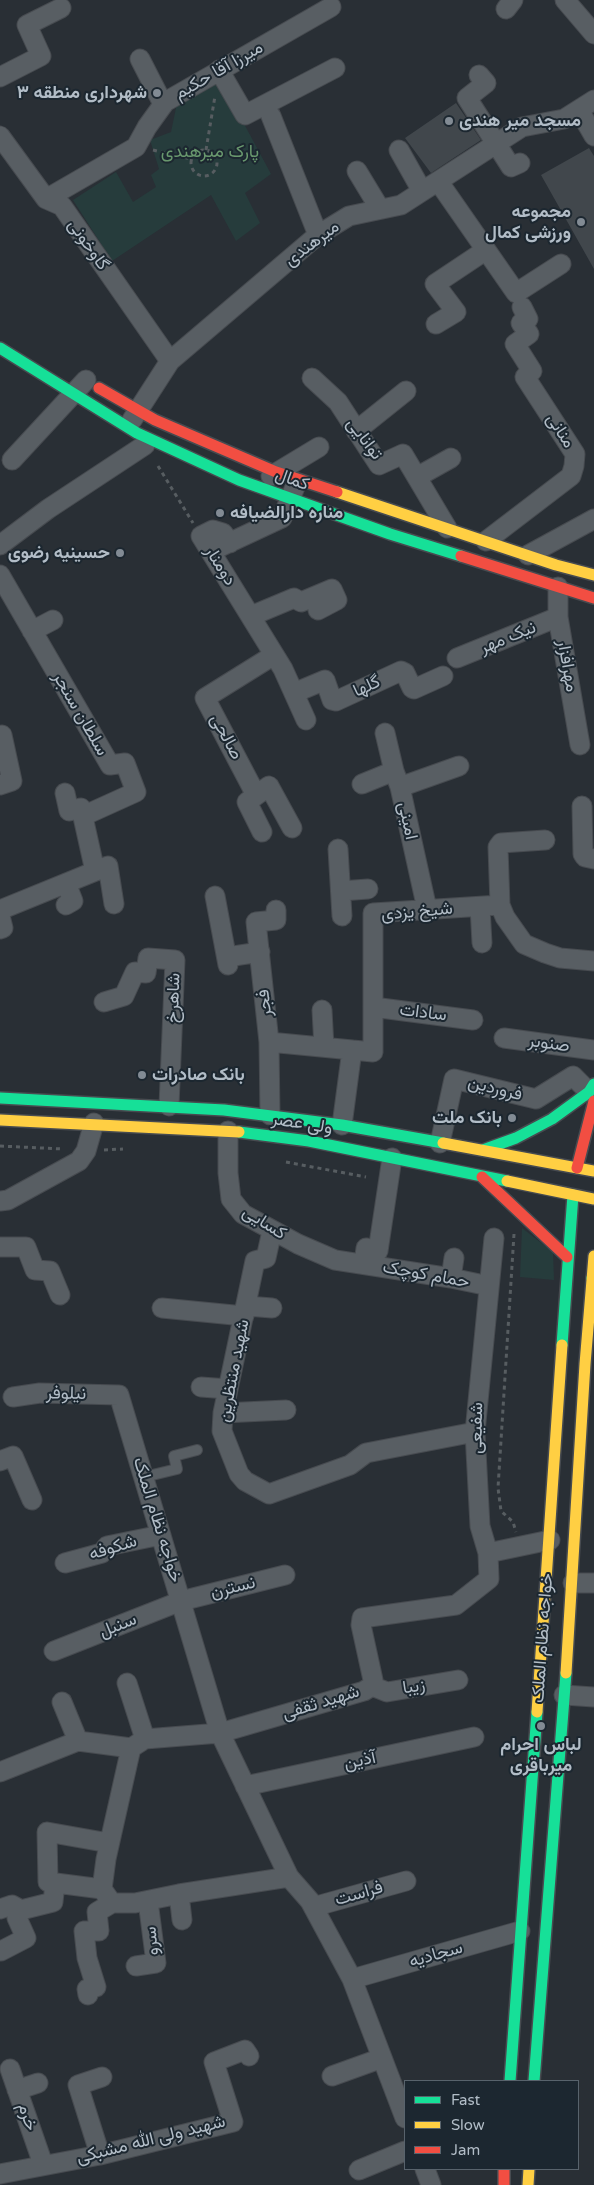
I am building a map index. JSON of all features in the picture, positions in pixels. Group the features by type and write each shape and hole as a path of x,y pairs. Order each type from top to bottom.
{"main road":[{"name":"کمال","path":"1,351 79,383 155,420 276,472 594,575"},
{"name":"کمال","path":"79,383 128,427 222,472 390,534 594,598"},
{"path":"481,1151 516,1138 552,1120 592,1092"},
{"name":"خواجه نظام الملک","path":"511,2080 523,2064 553,1704 550,1540 567,1257 575,1181 592,1092"},
{"name":"ولی عصر","path":"0,1098 224,1110 342,1125 481,1151 575,1181 594,1199"},
{"name":"ولی عصر","path":"0,1120 94,1123 228,1131 309,1142 482,1176 575,1181 594,1171"},
{"path":"482,1176 542,1231 567,1257"},
{"name":"خواجه نظام الملک","path":"533,2080 523,2064 520,1931 553,1704 573,1583 585,1364 594,1256"},
{"path":"504,2170 504,2185"},
{"path":"528,2185 529,2170"}],"street":[{"path":"565,0 594,34"},
{"name":"میرزا آقا حکیم","path":"136,147 163,104 331,7"},
{"path":"0,77 41,56 27,26 61,8"},
{"path":"140,59 163,104"},
{"path":"220,70 246,115 335,68"},
{"path":"479,75 486,83 467,98 511,167 520,163"},
{"path":"586,105 594,136"},
{"name":"میرهندی","path":"128,427 170,361 318,235 349,216 402,205 496,142 522,127 564,119 586,105"},
{"path":"272,116 318,235"},
{"name":"گاوخونی","path":"0,136 46,199 62,206 170,361"},
{"path":"46,199 136,147"},
{"path":"398,150 486,250 519,300 561,264"},
{"path":"357,171 380,209"},
{"path":"436,324 456,312 434,284 486,250"},
{"name":"منانی","path":"486,541 571,476 574,466 575,454 525,376 532,371 515,344 529,334 521,323 528,319 519,300"},
{"name":"توانایی","path":"312,378 338,402 379,465 403,454 447,528"},
{"path":"12,460 79,383"},
{"path":"356,431 406,391"},
{"path":"0,544 48,509 145,445"},
{"path":"257,486 276,472 319,447"},
{"path":"417,477 451,458"},
{"path":"206,544 230,543 282,518 292,498 298,479"},
{"path":"528,555 594,519"},
{"name":"دومنار","path":"206,544 274,655 306,720"},
{"name":"سلطان سنجر","path":"0,575 32,631 85,739 110,765 125,763 136,792 83,816"},
{"name":"مهرافزار","path":"558,586 558,618 580,745"},
{"path":"250,616 294,598 301,602 332,589 337,600 318,610"},
{"name":"نیک مهر","path":"458,658 558,618"},
{"path":"32,631 53,620"},
{"name":"صالحی","path":"256,795 205,698 274,655"},
{"name":"گلها","path":"294,693 325,680 332,700 336,701 401,672 405,673 414,689 443,676"},
{"name":"امینی","path":"385,733 426,910"},
{"path":"0,786 12,781 2,735"},
{"path":"362,784 459,766"},
{"path":"262,832 248,802 269,786 292,828"},
{"path":"65,793 69,811 81,808 96,871"},
{"path":"582,806 583,854 588,859 594,859"},
{"path":"545,840 501,843 498,847 500,905 505,917 524,944 560,958 594,962"},
{"path":"338,849 342,890 337,917 373,914"},
{"path":"0,910 108,866 114,904"},
{"path":"66,883 73,901 66,905"},
{"path":"342,890 368,889"},
{"path":"215,896 228,961 260,952"},
{"name":"شیخ یزدی","path":"269,1042 373,1052 373,914 500,905"},
{"path":"480,906 482,943"},
{"name":"فجر","path":"270,1115 269,1042 256,922 276,920 276,910"},
{"path":"0,916 3,928 0,929"},
{"name":"شاهرخ","path":"104,1002 124,996 135,972 146,973 148,958 175,960 169,1106"},
{"name":"سادات","path":"373,1007 473,1020"},
{"path":"322,1010 324,1047"},
{"name":"صنوبر","path":"504,1038 594,1050"},
{"path":"342,1125 352,1050"},
{"name":"فروردین","path":"440,1143 454,1079 536,1099 573,1076 592,1092"},
{"path":"0,1201 8,1200 79,1161 86,1150 94,1123"},
{"name":"کسایی","path":"228,1131 228,1173 231,1199 243,1214 272,1231 335,1260 364,1264"},
{"path":"364,1264 366,1248 378,1251 392,1158"},
{"name":"شهید منتظرین","path":"272,1231 266,1258 255,1261 223,1413 222,1432 239,1474 245,1481 269,1494 350,1465 366,1452 475,1432"},
{"name":"شفیعی","path":"488,1553 480,1526 475,1432 494,1238"},
{"path":"0,1247 26,1247 35,1270 50,1271 60,1295"},
{"path":"451,1278 454,1258"},
{"name":"حمام کوچک","path":"364,1264 488,1286"},
{"path":"162,1308 246,1311 272,1308"},
{"path":"201,1387 228,1389"},
{"name":"نیلوفر","path":"13,1397 40,1393 118,1395"},
{"name":"خواجه نظام الملک","path":"118,1395 220,1732 289,1877 313,1907 352,1979 404,2115"},
{"path":"223,1413 286,1410"},
{"path":"0,1461 12,1456 32,1500"},
{"name":"شکوفه","path":"65,1563 102,1553 107,1546 161,1535"},
{"path":"488,1553 550,1540"},
{"name":"شهید ثقفی","path":"220,1732 364,1691 372,1686 373,1680 360,1625 362,1618 456,1605 489,1579 488,1553"},
{"name":"نسترن","path":"181,1601 285,1575"},
{"path":"573,1583 594,1583"},
{"name":"سنبل","path":"54,1650 181,1601"},
{"name":"زیبا","path":"372,1686 387,1692 458,1680"},
{"path":"88,1995 87,1989 96,1987 87,1958 84,1931 99,1931 97,1912 107,1896 109,1843 138,1744 127,1684"},
{"path":"553,1704 594,1698"},
{"path":"62,1702 78,1741"},
{"path":"0,1772 78,1741 138,1744 220,1732"},
{"name":"آذین","path":"245,1786 474,1737"},
{"path":"109,1843 47,1832 48,1882 107,1896 148,1901 178,1894 289,1877"},
{"name":"فراست","path":"313,1907 406,1881"},
{"path":"0,1909 12,1905 20,1910 53,1902 55,1883"},
{"path":"178,1894 182,1920"},
{"name":"سرو","path":"136,1966 156,1963 148,1901"},
{"path":"2,1950 26,1938 17,1918 20,1910"},
{"name":"سجادیه","path":"352,1979 520,1931"},
{"name":"شهید ولی الله مشبکی","path":"0,2174 43,2164 100,2155 233,2122 214,2062 245,2050 248,2056"},
{"path":"332,2076 382,2058"},
{"name":"خرم","path":"10,2069 43,2164"},
{"path":"100,2155 78,2085 102,2077"},
{"path":"17,2090 38,2083"},
{"path":"359,2170 404,2151"},
{"path":"425,2170 431,2185"}],"lane":[{"path":"144,1477 178,1469 174,1456 197,1450"}],"path":[{"path":"206,150 220,70"},
{"path":"136,147 192,159"},
{"path":"206,150 213,154 217,160 216,169 210,174 202,176 194,172 191,164 192,159 197,152 206,150"},
{"name":"دومنار","path":"145,445 206,544"},
{"path":"0,1146 131,1150"},
{"path":"281,1161 388,1181"},
{"path":"514,1233 498,1488 501,1511 513,1522 522,1545"}],"green space":[{"name":"پارک میرهندی","path":"221,81 271,174 245,193 260,223 236,241 211,195 112,261 73,200 116,172 133,202 156,187 151,175 159,169 150,140 171,132 177,103"},
{"path":"522,1228 553,1252 554,1280 520,1277"}],"building":[{"name":"مسجد میر هندی","path":"456,103 481,140 431,173 405,138"},
{"name":"مجموعه ورزشی کمال","path":"589,148 594,156 594,269 541,175"}],"traffic: fast":[{"path":"0,348 137,433 239,480 390,534 461,556"},
{"path":"483,1150 516,1138 552,1119 589,1092 594,1084"},
{"path":"0,1098 224,1110 342,1125 443,1143"},
{"path":"239,1132 309,1141 507,1181"},
{"path":"562,1345 573,1195"},
{"path":"534,2080 566,1673"},
{"path":"510,2080 537,1712"}],"traffic: slow":[{"path":"337,492 556,565 594,575"},
{"path":"0,1120 239,1132"},
{"path":"443,1143 594,1171"},
{"path":"507,1181 594,1199"},
{"path":"566,1673 585,1364 594,1256"},
{"path":"537,1712 562,1345"},
{"path":"528,2185 529,2170"}],"traffic: jam":[{"path":"99,388 155,420 276,472 337,492"},
{"path":"461,556 594,598"},
{"path":"577,1168 594,1101"},
{"path":"482,1177 567,1257"},
{"path":"504,2170 504,2185"}],"place":[{"name":"شهرداری منطقه ۳","path":"157,93"},
{"name":"مسجد میر هندی","path":"449,121"},
{"name":"مجموعه ورزشی کمال","path":"581,222"},
{"name":"مناره دارالضیافه","path":"220,513"},
{"name":"حسینیه رضوی","path":"120,553"},
{"name":"بانک صادرات","path":"142,1075"},
{"name":"بانک ملت","path":"512,1118"},
{"name":"لباس احرام میرباقری","path":"541,1726"}]}
